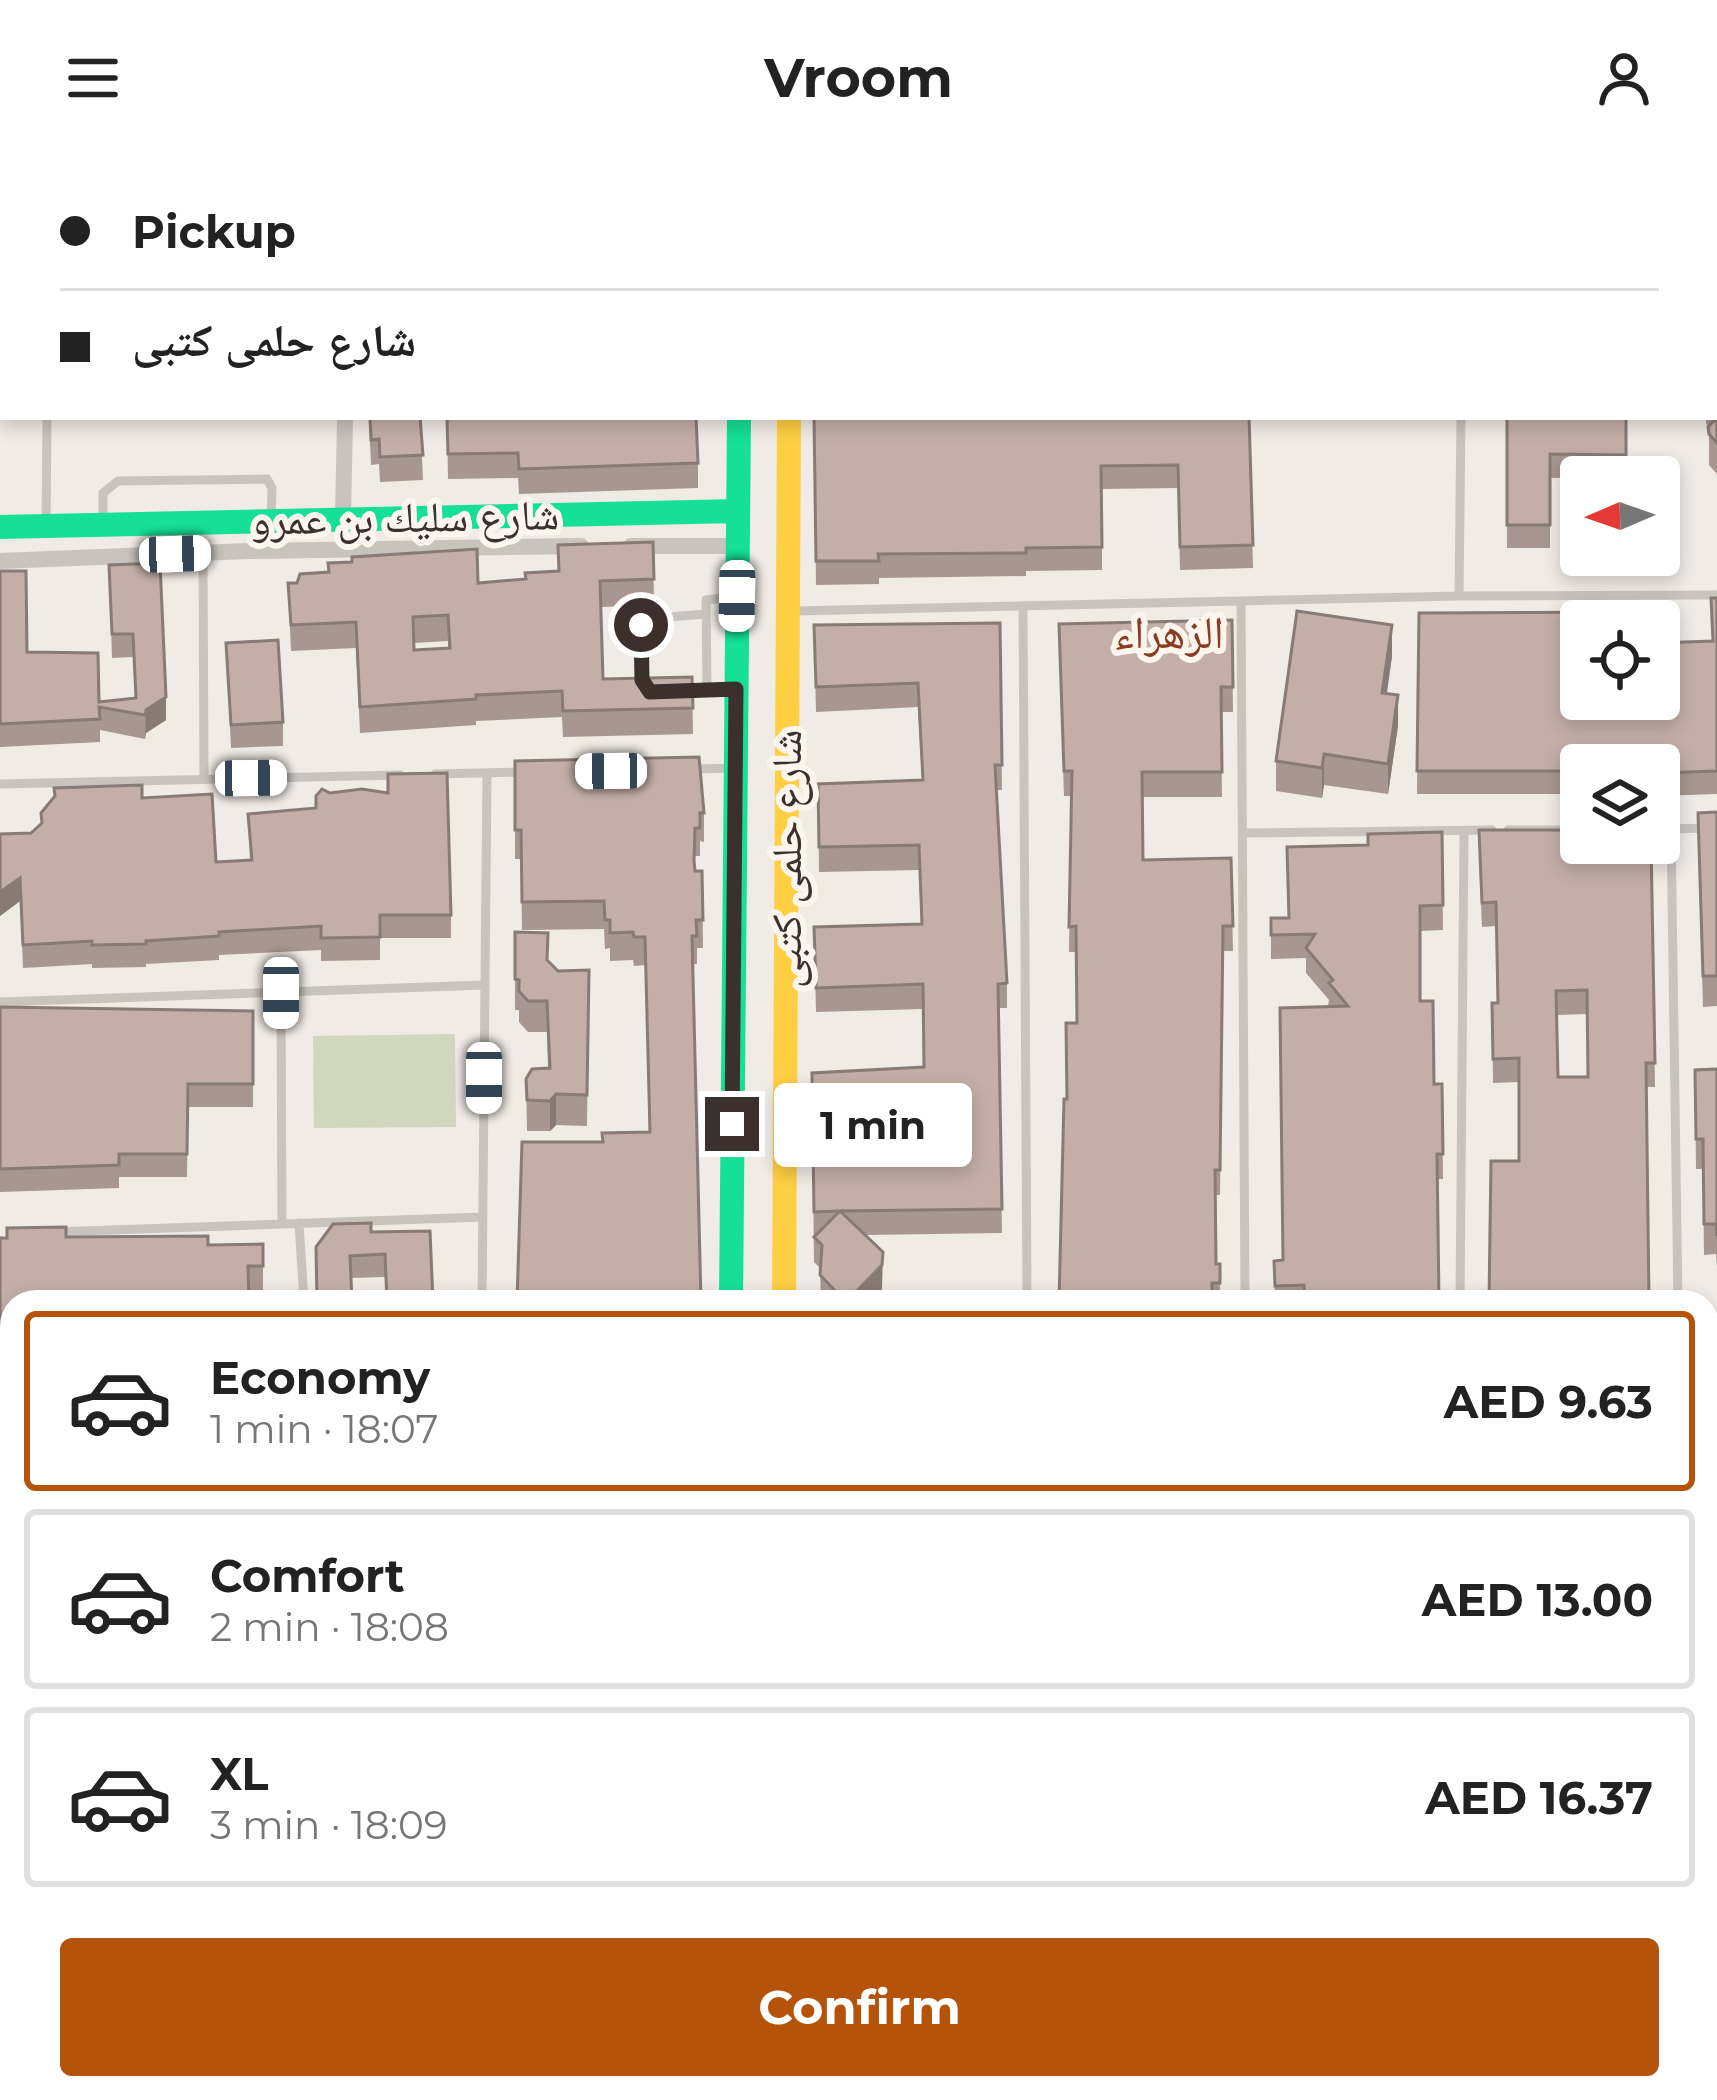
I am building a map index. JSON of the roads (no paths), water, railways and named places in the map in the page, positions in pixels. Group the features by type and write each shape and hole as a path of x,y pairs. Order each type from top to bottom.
{"street":[{"path":"343,518 345,420"},
{"name":"شارع حلمى كتبى","path":"731,1290 739,420"},
{"name":"شارع حلمى كتبى","path":"784,1290 788,420"},
{"name":"شارع سليك بن عمرو","path":"0,527 738,511"},
{"path":"238,552 230,542 231,530 242,519"},
{"path":"144,522 159,535 157,547 147,556"},
{"name":"شارع سليك بن عمرو","path":"0,561 598,546"},
{"name":"شارع سليك بن عمرو","path":"621,546 737,546"}],"lane":[{"path":"46,526 47,420"},
{"path":"1460,596 1461,420"},
{"path":"103,524 103,493 118,482 267,479 272,488 271,518"},
{"path":"203,553 204,779"},
{"path":"787,612 1460,596 1717,595"},
{"path":"707,690 707,597 737,596"},
{"path":"1241,601 1245,1290"},
{"path":"1023,606 1027,1290"},
{"path":"650,692 642,680 644,619 706,614"},
{"path":"706,645 736,644"},
{"path":"669,691 736,689"},
{"path":"690,769 736,768"},
{"path":"0,784 532,772"},
{"path":"482,1290 487,773"},
{"path":"1680,829 1717,828"},
{"path":"1243,833 1560,830"},
{"path":"1460,1290 1464,831"},
{"path":"1666,864 1678,1290"},
{"path":"0,1003 484,985"},
{"path":"281,993 283,1224"},
{"path":"47,1232 482,1217"},
{"path":"299,1223 303,1290"}],"district":[{"name":"الزهراء","path":"1169,631"}]}
